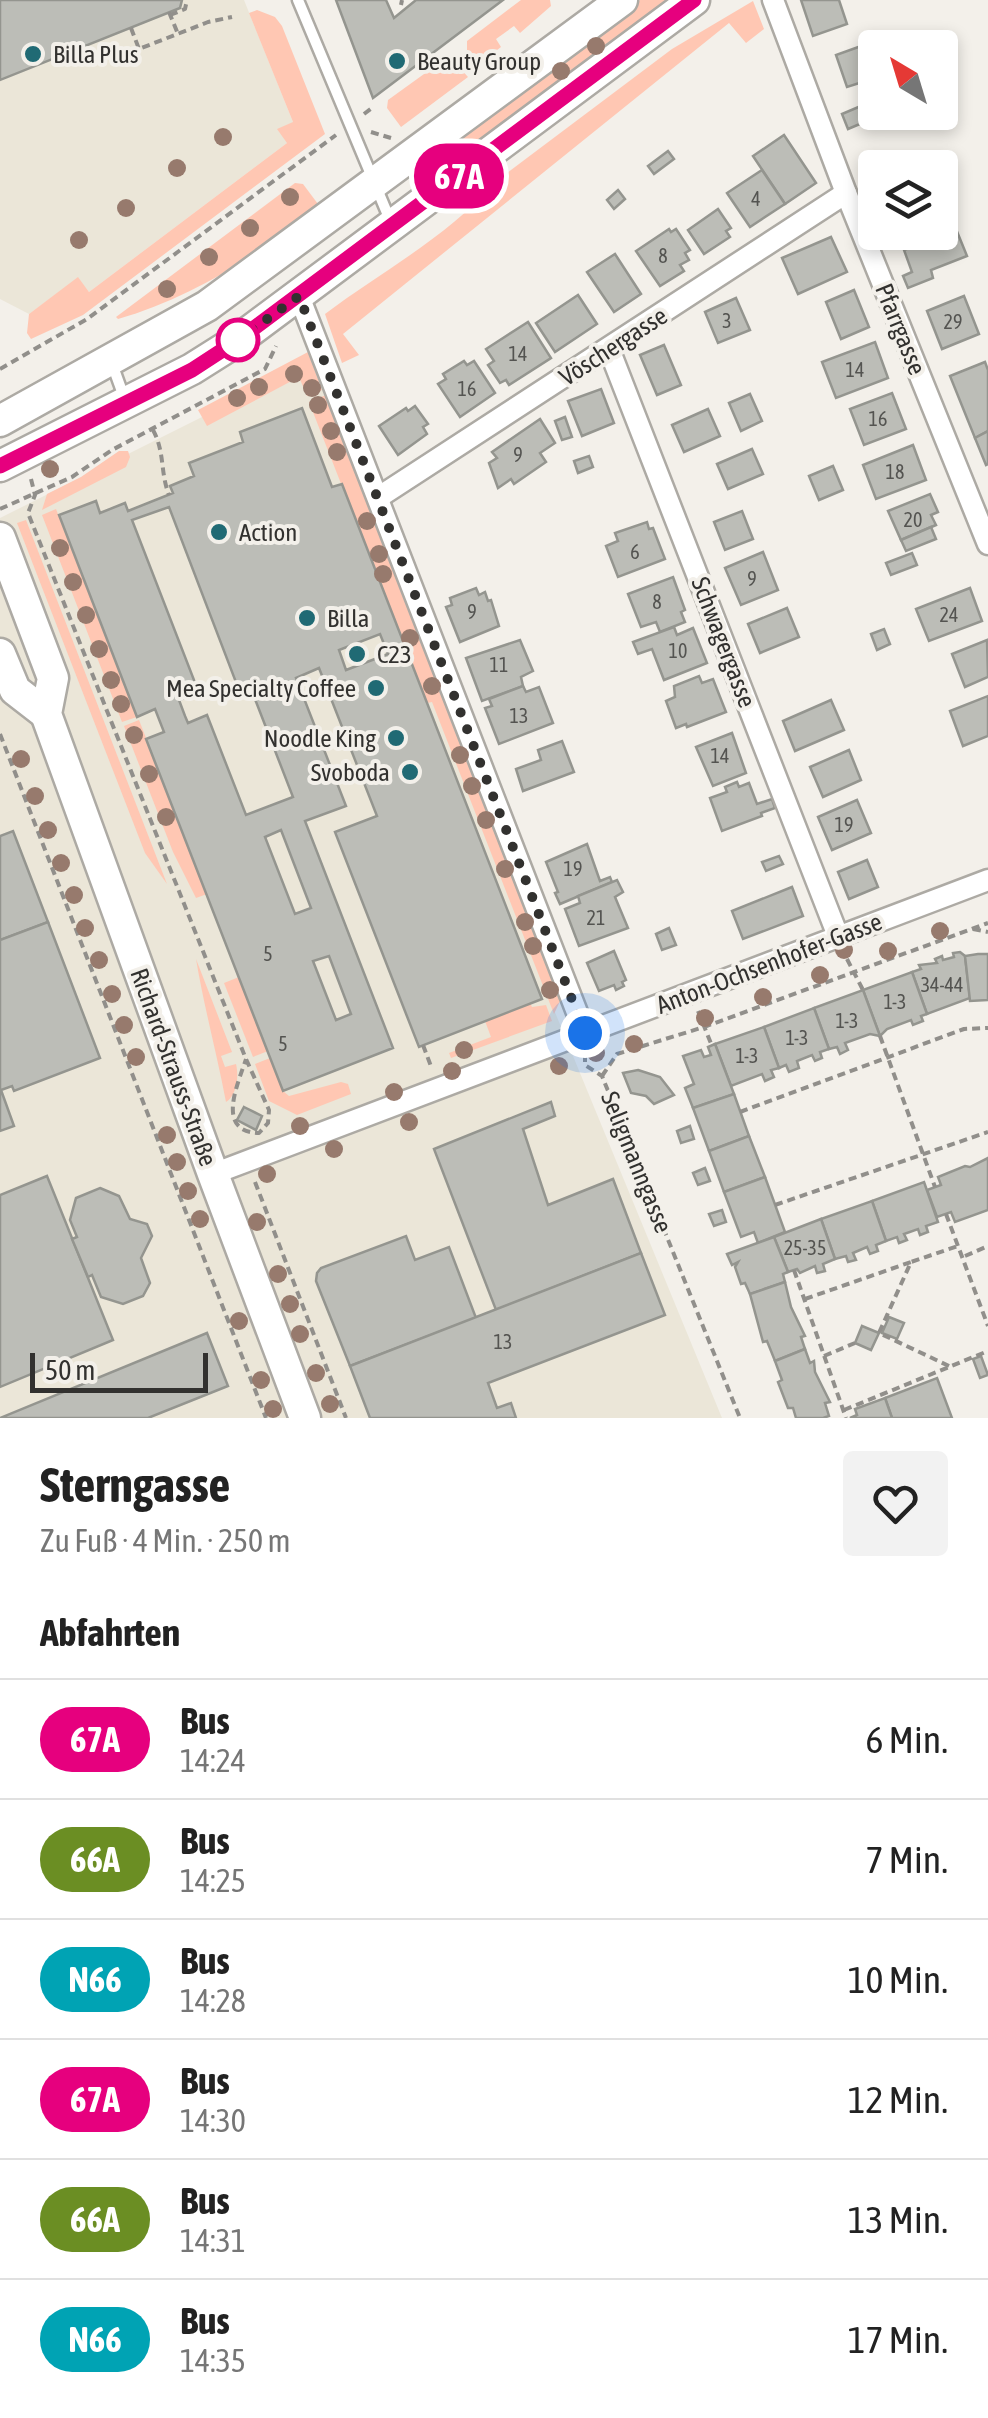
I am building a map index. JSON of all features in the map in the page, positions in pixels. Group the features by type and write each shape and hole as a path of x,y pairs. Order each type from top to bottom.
{"main road":[{"path":"0,421 208,306 622,0"},
{"path":"0,466 192,370 304,308 392,226 694,0"},
{"name":"Richard-Strauss-Straße","path":"0,538 54,678 46,714"},
{"name":"Richard-Strauss-Straße","path":"0,654 15,690 46,714 306,1418"}],"street":[{"name":"Pfarrgasse","path":"773,0 846,193 988,544"},
{"name":"Vöschergasse","path":"379,497 846,193"},
{"path":"304,308 585,1033"},
{"name":"Schwagergasse","path":"610,349 838,936"},
{"name":"Anton-Ochsenhofer-Gasse","path":"213,1174 988,880"}],"lane":[{"path":"298,0 392,226"},
{"path":"111,360 126,401"}],"path":[{"path":"178,34 170,14 185,10 187,0"},
{"path":"131,28 138,49 232,17"},
{"path":"0,369 87,318 330,140"},
{"path":"0,510 265,369 278,343 304,308"},
{"path":"153,430 162,448 163,480 168,494"},
{"path":"35,494 28,514 269,1110 268,1123 258,1133 250,1133 236,1124 231,1110 246,1060"},
{"path":"0,734 266,1418"},
{"path":"602,1076 617,1054 704,1028 988,923"},
{"path":"970,929 988,932"},
{"path":"838,936 863,990"},
{"path":"692,993 712,1046"},
{"path":"740,1112 964,1029 988,1028"},
{"name":"Seligmanngasse","path":"585,1033 585,1065 602,1076 740,1418"},
{"path":"880,1036 935,1187"},
{"path":"775,1205 988,1132"},
{"path":"250,1133 254,1180 346,1418"},
{"path":"946,1214 988,1326"},
{"path":"805,1299 958,1246"},
{"path":"963,1257 988,1246"},
{"path":"911,1262 878,1334 949,1366"},
{"path":"794,1270 846,1418"},
{"path":"824,1356 855,1342"},
{"path":"843,1410 988,1351"}],"shaded area":[{"path":"0,0 244,0 293,122 287,143 89,292 78,278 29,314 0,299"},
{"path":"521,0 550,0 551,6 520,33 514,26 496,39 501,47 488,57 477,59 467,50 467,41"},
{"path":"640,0 671,0 448,167 437,152"},
{"path":"753,1 764,29 746,43 729,23 343,334 359,355 342,363 325,314 436,237 495,182 672,49"},
{"path":"257,10 275,17 282,26 325,134 83,315 31,339 27,333 29,314 78,277 89,292 287,143 277,129 293,122 249,13"},
{"path":"449,56 468,77 401,127 387,108 388,100"},
{"path":"295,183 303,184 321,208 249,258 199,286 146,310 116,317"},
{"path":"308,352 322,390 307,396 299,377 207,426 198,410"},
{"path":"312,362 552,1005 722,1418 0,1418 0,518"},
{"path":"326,395 561,999 554,1014 309,402"},
{"path":"119,451 128,451 126,467 42,510 47,494"},
{"path":"56,509 137,717 122,722 42,515"},
{"path":"26,520 167,884 145,853 17,523"},
{"path":"139,720 207,894 196,898 173,852 124,726"},
{"path":"196,959 232,1052 221,1056 225,1067 236,1064 236,1085 226,1102 203,995"},
{"path":"239,977 268,1051 253,1057 224,983"},
{"path":"530,1003 532,1007 546,1005 552,1021 451,1058 449,1053 491,1037 485,1021"},
{"path":"270,1058 283,1091 289,1096 341,1082 348,1084 351,1094 297,1115 269,1101 255,1064"}],"building":[{"name":"Billa Plus","path":"0,0 182,0 180,8 0,80"},
{"path":"336,0 386,0 394,18 416,0 503,0 373,98"},
{"path":"801,0 839,0 847,24 813,36"},
{"path":"858,47 858,83 847,87 836,55"},
{"path":"858,107 858,125 848,129 842,114"},
{"path":"784,135 816,183 785,204 753,156"},
{"path":"668,151 674,159 654,174 648,166"},
{"path":"762,170 785,204 750,227 727,193"},
{"path":"618,190 625,199 614,209 607,200"},
{"path":"718,209 731,228 726,231 730,237 704,254 688,230"},
{"path":"669,229 676,229 690,250 685,253 689,260 680,265 684,271 660,286 636,251"},
{"path":"958,234 967,256 931,270 933,278 908,288 903,276 912,272 904,250 958,250"},
{"path":"831,237 847,272 798,294 782,258"},
{"path":"615,254 641,294 614,312 587,272"},
{"path":"854,290 869,327 841,339 826,302"},
{"path":"578,295 597,324 555,352 536,323"},
{"path":"964,296 979,334 942,349 927,311"},
{"path":"736,298 750,330 718,343 705,312"},
{"path":"528,322 551,358 509,385 506,380 500,383 488,365 494,361 486,349"},
{"path":"875,342 888,378 836,398 822,362"},
{"path":"664,345 681,385 657,395 640,355"},
{"path":"464,361 467,365 474,361 495,393 460,417 438,384 446,379 443,374"},
{"path":"985,362 988,431 975,438 950,376"},
{"path":"601,389 614,423 582,436 568,401"},
{"path":"892,393 906,429 864,445 850,409"},
{"path":"750,394 762,421 741,431 729,403"},
{"path":"415,406 428,424 423,427 427,434 398,455 379,426"},
{"path":"302,408 332,487 342,484 542,999 419,1047 335,832 377,816 319,668 296,678 346,806 305,821 393,1048 283,1091 146,739 164,732 155,709 137,717 59,515 96,501 100,513 125,503 128,511 173,493 170,486 194,476 189,463 243,442 240,432","holes":["169,507 242,698 253,694 293,797 246,815 207,715 188,723 179,700 199,693 132,520","380,634 388,654 346,670 339,650","281,830 311,908 295,914 265,837","329,956 351,1014 336,1020 313,961"]},
{"path":"708,409 720,436 684,452 672,425"},
{"path":"565,417 572,437 562,440 555,421"},
{"path":"540,419 555,443 540,453 546,462 514,484 511,479 498,488 489,463 497,458 492,452"},
{"path":"988,431 988,464 986,465 975,438"},
{"path":"913,445 926,480 876,499 863,465"},
{"path":"752,449 763,474 728,489 717,464"},
{"path":"589,456 593,467 578,473 574,461"},
{"path":"833,466 843,490 819,500 809,476"},
{"path":"930,494 938,512 931,515 936,525 901,540 888,511"},
{"path":"742,511 753,539 725,550 714,522"},
{"path":"647,522 665,559 618,577 606,546 618,541 615,533"},
{"path":"931,527 936,539 906,551 901,540"},
{"path":"763,552 778,590 741,605 725,568"},
{"path":"912,553 917,565 891,575 886,563"},
{"path":"673,577 685,610 681,612 685,622 660,632 656,622 641,627 628,594"},
{"path":"476,588 479,595 485,592 491,600 499,626 460,642 446,607 452,605 450,598"},
{"path":"970,588 982,621 929,641 916,609"},
{"path":"787,608 799,637 760,653 748,624"},
{"path":"674,627 677,635 693,628 707,663 664,680 652,649 638,654 633,642"},
{"path":"884,629 890,644 877,650 871,634"},
{"path":"520,640 533,671 521,677 523,686 482,701 466,658"},
{"path":"987,640 988,677 965,687 952,654"},
{"path":"699,676 702,683 713,679 726,712 676,728 666,701 675,697 674,686"},
{"path":"523,686 526,692 539,687 553,723 499,744 485,708 492,706 489,699"},
{"path":"988,696 988,736 963,746 950,711"},
{"path":"831,700 844,730 795,751 783,721"},
{"path":"732,733 746,773 713,786 696,747"},
{"path":"562,741 574,772 523,791 516,769 541,760 538,750"},
{"path":"849,750 861,780 823,797 810,767"},
{"path":"737,782 739,787 749,783 757,804 772,799 775,808 722,831 710,798 727,792 725,787"},
{"path":"857,800 871,833 832,850 818,817"},
{"path":"13,831 48,922 0,940 0,836"},
{"path":"587,844 600,881 610,877 612,882 560,904 546,862"},
{"path":"779,856 783,864 766,871 762,862"},
{"path":"867,860 878,887 849,899 838,872"},
{"path":"617,880 623,892 615,897 628,928 579,946 565,909 580,903 578,896"},
{"path":"792,887 803,916 743,939 732,911"},
{"path":"48,922 100,1058 14,1091 12,1086 1,1090 14,1126 0,1131 0,940"},
{"path":"669,928 676,945 662,950 656,934"},
{"path":"614,951 626,980 622,982 624,986 599,991 587,963"},
{"path":"953,953 965,956 970,998 927,1014 912,972 921,969 919,965 937,963 935,959 954,957"},
{"path":"988,954 988,1000 970,1001 965,956"},
{"path":"912,972 927,1014 921,1016 923,1021 913,1025 911,1020 887,1029 880,1036 863,990"},
{"path":"863,990 880,1036 870,1034 845,1043 848,1050 840,1054 837,1047 829,1049 814,1008"},
{"path":"814,1008 829,1049 820,1052 822,1058 815,1061 812,1055 797,1061 799,1068 789,1072 786,1065 779,1068 764,1027"},
{"path":"764,1027 779,1068 771,1070 774,1077 765,1081 762,1074 731,1086 715,1044"},
{"path":"715,1044 734,1094 693,1108 685,1088 694,1084 683,1056 701,1050 704,1057 711,1055 708,1047"},
{"path":"638,1070 660,1077 674,1095 654,1104 646,1096 631,1093 623,1073"},
{"path":"734,1094 749,1136 709,1151 693,1108"},
{"path":"551,1102 555,1116 523,1129 548,1205 613,1179 641,1253 496,1310 434,1149"},
{"path":"244,1107 262,1116 256,1130 237,1120"},
{"path":"690,1126 694,1139 681,1143 677,1131"},
{"path":"749,1136 765,1177 724,1192 709,1151"},
{"path":"988,1158 988,1210 955,1222 951,1212 937,1217 927,1190 941,1185 938,1177"},
{"path":"705,1168 710,1181 698,1185 693,1173"},
{"path":"47,1176 113,1340 0,1387 0,1195"},
{"path":"765,1177 785,1232 758,1243 754,1232 741,1237 724,1192"},
{"path":"924,1182 938,1222 926,1226 928,1232 920,1235 918,1229 904,1234 907,1240 899,1243 897,1237 886,1241 872,1201"},
{"path":"100,1188 119,1196 130,1219 147,1224 152,1236 141,1258 150,1283 143,1296 123,1304 101,1297 72,1239 77,1237 70,1220 76,1198"},
{"path":"872,1201 886,1241 876,1245 878,1251 870,1254 867,1247 853,1253 856,1260 848,1262 846,1256 835,1259 821,1219"},
{"path":"722,1210 726,1222 714,1226 709,1214"},
{"path":"821,1219 835,1259 823,1264 825,1271 817,1273 815,1266 800,1273 797,1269 788,1272 774,1237"},
{"path":"406,1236 415,1260 449,1247 476,1318 350,1366 316,1281 317,1273 321,1268"},
{"path":"774,1237 788,1272 783,1274 785,1282 750,1294 745,1283 741,1284 735,1267 738,1262 732,1265 727,1254"},
{"path":"641,1253 665,1315 488,1383 497,1408 511,1403 516,1418 370,1418 350,1366"},
{"path":"785,1282 791,1307 805,1336 801,1337 805,1349 775,1361 767,1341 763,1342 750,1294"},
{"path":"889,1317 904,1323 897,1339 882,1333"},
{"path":"862,1326 879,1333 871,1350 855,1343"},
{"path":"207,1333 228,1386 148,1418 0,1418"},
{"path":"805,1349 810,1363 814,1361 815,1372 830,1402 825,1403 829,1416 823,1418 796,1418 778,1382 782,1380 775,1361"},
{"path":"981,1356 988,1375 980,1378 973,1359"},
{"path":"937,1378 952,1418 892,1418 885,1398"},
{"path":"885,1398 892,1418 850,1418 857,1415 855,1409"}],"bus line":[{"name":"67A","path":"0,466 192,370 238,340 694,0"}],"place":[{"name":"Billa Plus","path":"33,54"},
{"name":"Beauty Group","path":"397,61"},
{"name":"Action","path":"219,532"},
{"name":"Billa","path":"307,618"},
{"name":"C23","path":"357,654"},
{"name":"Mea Specialty Coffee","path":"376,688"},
{"name":"Noodle King","path":"396,738"},
{"name":"Svoboda","path":"410,772"}],"route":[{"path":"238,340 299,296 585,1033"}]}
